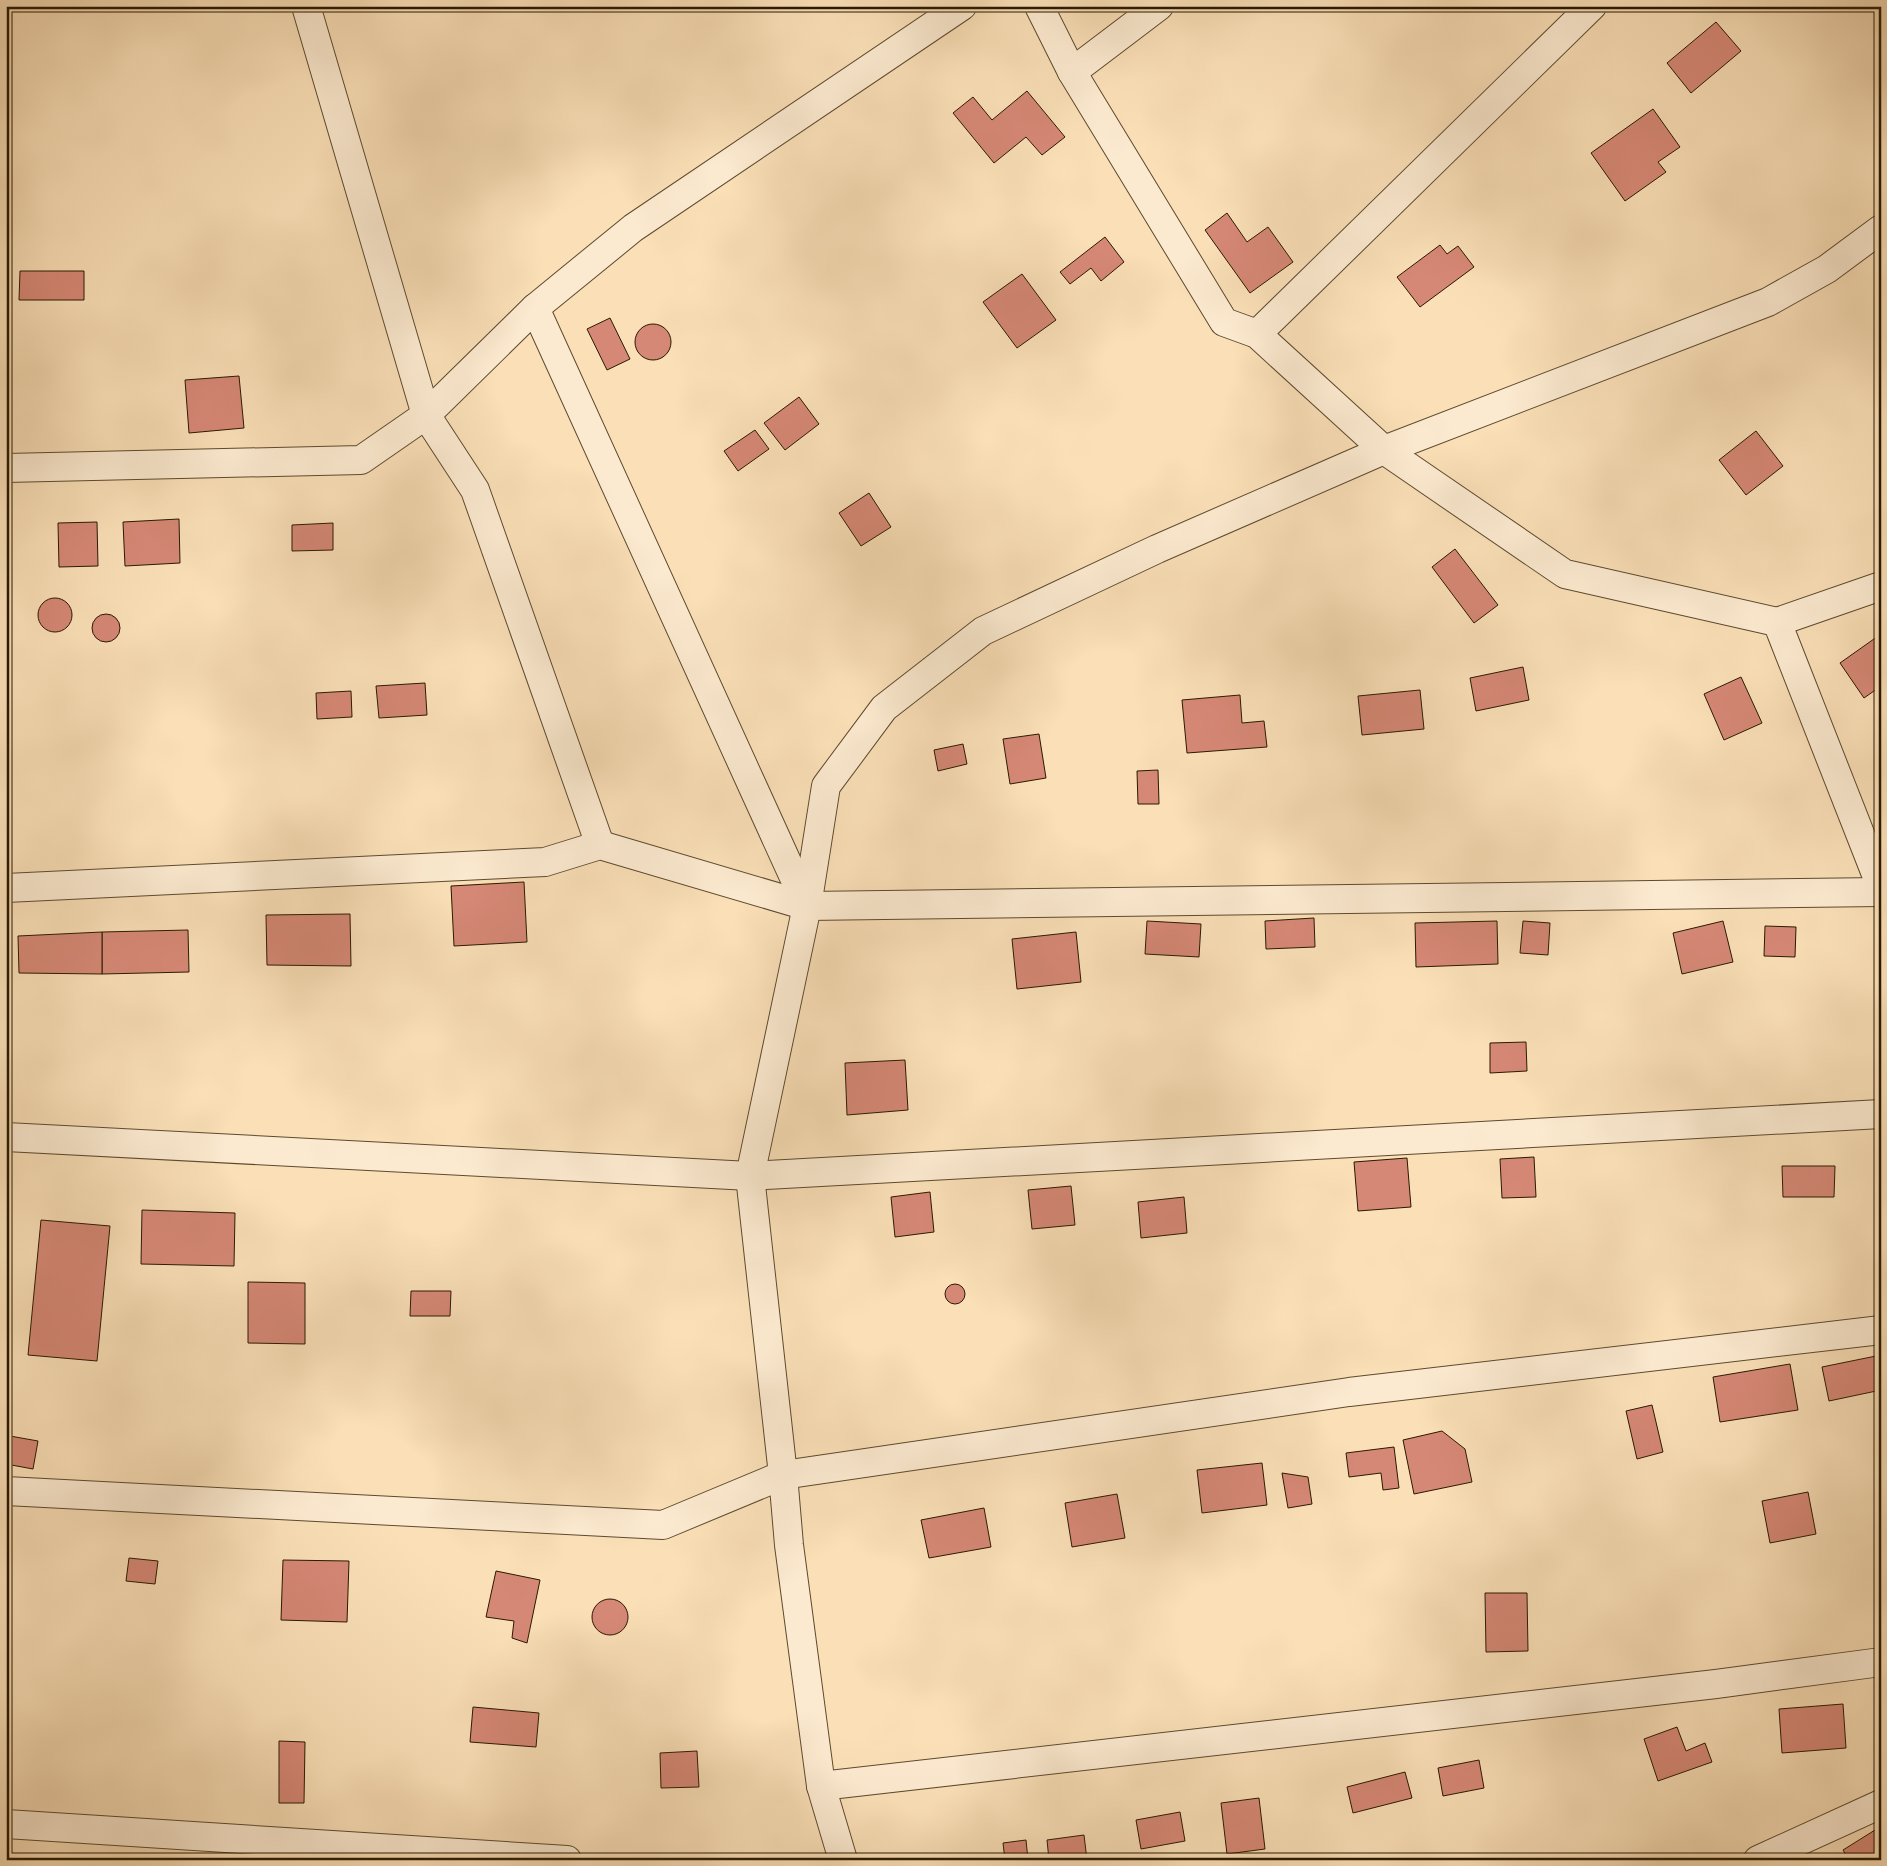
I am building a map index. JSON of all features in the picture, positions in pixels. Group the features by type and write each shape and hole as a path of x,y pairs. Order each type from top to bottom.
{"street":[{"path":"306,6 426,415 475,490 600,845"},
{"path":"6,468 361,460 426,415 535,308 633,228 962,6"},
{"path":"1039,6 1072,72 1224,322 1257,334 1384,450 1565,574 1777,622 1881,586"},
{"path":"1072,72 1159,6"},
{"path":"1257,334 1592,6"},
{"path":"844,1860 821,1786 789,1545 750,1176 807,906 826,786 884,708 983,631 1157,549 1384,450 1768,302 1827,269 1881,229"},
{"path":"535,308 807,906"},
{"path":"1777,622 1881,887"},
{"path":"6,888 545,862 600,845 807,906 1881,892"},
{"path":"6,1137 750,1176 1881,1114"},
{"path":"6,1492 663,1525 783,1475 1349,1392 1881,1330"},
{"path":"821,1786 1716,1684 1881,1662"},
{"path":"1758,1860 1881,1804"},
{"path":"6,1824 567,1860"}],"building":[{"path":"1716,22 1741,51 1691,93 1667,63"},
{"path":"1027,91 1065,137 1042,155 1026,137 994,163 953,113 973,97 992,120"},
{"path":"1653,109 1680,147 1658,162 1666,172 1625,201 1591,153"},
{"path":"1227,213 1247,242 1268,227 1293,262 1250,293 1205,230"},
{"path":"1105,237 1124,262 1101,281 1091,268 1070,284 1060,272"},
{"path":"1440,245 1447,254 1458,246 1474,267 1420,307 1397,277"},
{"path":"20,271 84,271 84,300 19,300"},
{"path":"1022,274 1056,320 1017,348 983,302"},
{"path":"610,318 630,359 607,370 587,329"},
{"path":"653,324 666,329 671,342 666,355 653,360 640,355 635,342 640,329"},
{"path":"239,376 244,428 189,433 185,380"},
{"path":"799,397 819,424 785,450 764,423"},
{"path":"755,430 769,449 738,471 724,451"},
{"path":"1756,431 1783,466 1746,495 1719,460"},
{"path":"869,493 891,527 861,546 839,513"},
{"path":"179,519 180,563 125,566 123,522"},
{"path":"97,522 98,566 59,567 58,523"},
{"path":"333,523 333,550 292,551 292,525"},
{"path":"1455,549 1498,605 1474,623 1432,567"},
{"path":"55,598 62,599 67,603 71,608 71,622 67,627 62,631 55,632 48,631 43,627 39,622 38,615 39,608 43,603 48,599"},
{"path":"106,614 116,618 120,628 116,638 106,642 96,638 92,628 96,618"},
{"path":"1881,634 1881,686 1864,698 1840,663"},
{"path":"1523,667 1529,700 1476,711 1470,678"},
{"path":"1741,677 1762,723 1724,740 1704,694"},
{"path":"425,683 427,715 379,718 376,686"},
{"path":"1420,690 1424,729 1362,735 1358,696"},
{"path":"351,691 352,717 317,719 316,693"},
{"path":"1240,695 1242,723 1264,721 1267,747 1187,753 1182,700"},
{"path":"1039,734 1046,778 1010,784 1003,739"},
{"path":"963,744 967,764 938,771 934,750"},
{"path":"1158,770 1159,804 1138,804 1137,771"},
{"path":"524,882 527,942 454,946 451,886"},
{"path":"350,914 351,966 267,965 266,915"},
{"path":"1314,918 1315,947 1266,949 1265,921"},
{"path":"1147,921 1201,924 1199,957 1145,954"},
{"path":"1497,921 1498,964 1416,967 1415,923"},
{"path":"1523,921 1550,923 1548,955 1520,953"},
{"path":"1723,921 1733,962 1682,974 1673,933"},
{"path":"1765,926 1796,927 1795,957 1764,956"},
{"path":"188,930 189,972 102,974 102,932"},
{"path":"102,932 102,974 19,973 18,936"},
{"path":"1076,932 1081,982 1017,989 1012,939"},
{"path":"1526,1042 1527,1071 1490,1073 1490,1043"},
{"path":"905,1060 908,1110 847,1115 845,1063"},
{"path":"1534,1157 1536,1197 1502,1198 1500,1159"},
{"path":"1407,1158 1411,1207 1358,1211 1354,1162"},
{"path":"1782,1166 1835,1166 1834,1197 1783,1197"},
{"path":"1071,1186 1075,1225 1032,1229 1028,1190"},
{"path":"930,1192 934,1232 895,1237 891,1197"},
{"path":"1184,1197 1187,1233 1141,1238 1138,1202"},
{"path":"142,1210 235,1213 234,1266 141,1264"},
{"path":"41,1220 110,1226 97,1361 28,1355"},
{"path":"248,1282 305,1283 305,1344 248,1343"},
{"path":"955,1284 962,1287 965,1294 962,1301 955,1304 948,1301 945,1294 948,1287"},
{"path":"411,1291 451,1291 450,1316 410,1316"},
{"path":"1881,1355 1881,1390 1829,1401 1822,1367"},
{"path":"1790,1364 1798,1410 1720,1422 1713,1377"},
{"path":"1652,1405 1663,1452 1637,1459 1626,1411"},
{"path":"1442,1431 1465,1449 1472,1482 1414,1494 1403,1440"},
{"path":"10,1436 38,1441 33,1469 6,1464"},
{"path":"1394,1447 1399,1488 1383,1490 1381,1473 1349,1477 1346,1453"},
{"path":"1262,1463 1267,1505 1202,1513 1197,1470"},
{"path":"1282,1473 1308,1477 1312,1504 1288,1508"},
{"path":"1808,1492 1816,1534 1770,1543 1762,1501"},
{"path":"1117,1494 1125,1538 1072,1547 1065,1503"},
{"path":"984,1508 991,1547 929,1558 921,1520"},
{"path":"129,1558 158,1561 155,1584 126,1581"},
{"path":"283,1560 349,1561 347,1622 281,1620"},
{"path":"496,1571 540,1580 527,1643 512,1638 514,1621 486,1617"},
{"path":"1485,1593 1527,1593 1528,1651 1486,1652"},
{"path":"610,1599 622,1605 628,1617 622,1629 610,1635 598,1629 592,1617 598,1605"},
{"path":"1843,1704 1846,1748 1782,1753 1779,1709"},
{"path":"473,1707 539,1713 536,1747 470,1742"},
{"path":"1677,1727 1686,1751 1705,1743 1712,1762 1658,1781 1644,1739"},
{"path":"279,1741 305,1742 304,1803 279,1803"},
{"path":"697,1751 699,1787 661,1788 660,1753"},
{"path":"1479,1760 1484,1788 1443,1796 1438,1768"},
{"path":"1405,1772 1412,1798 1353,1813 1347,1787"},
{"path":"1259,1798 1265,1849 1227,1854 1221,1803"},
{"path":"1180,1812 1185,1841 1141,1849 1136,1820"},
{"path":"1875,1830 1881,1837 1881,1860 1849,1860 1843,1850"},
{"path":"1084,1835 1087,1860 1049,1860 1047,1840"},
{"path":"1026,1840 1028,1860 1005,1860 1003,1843"}]}
